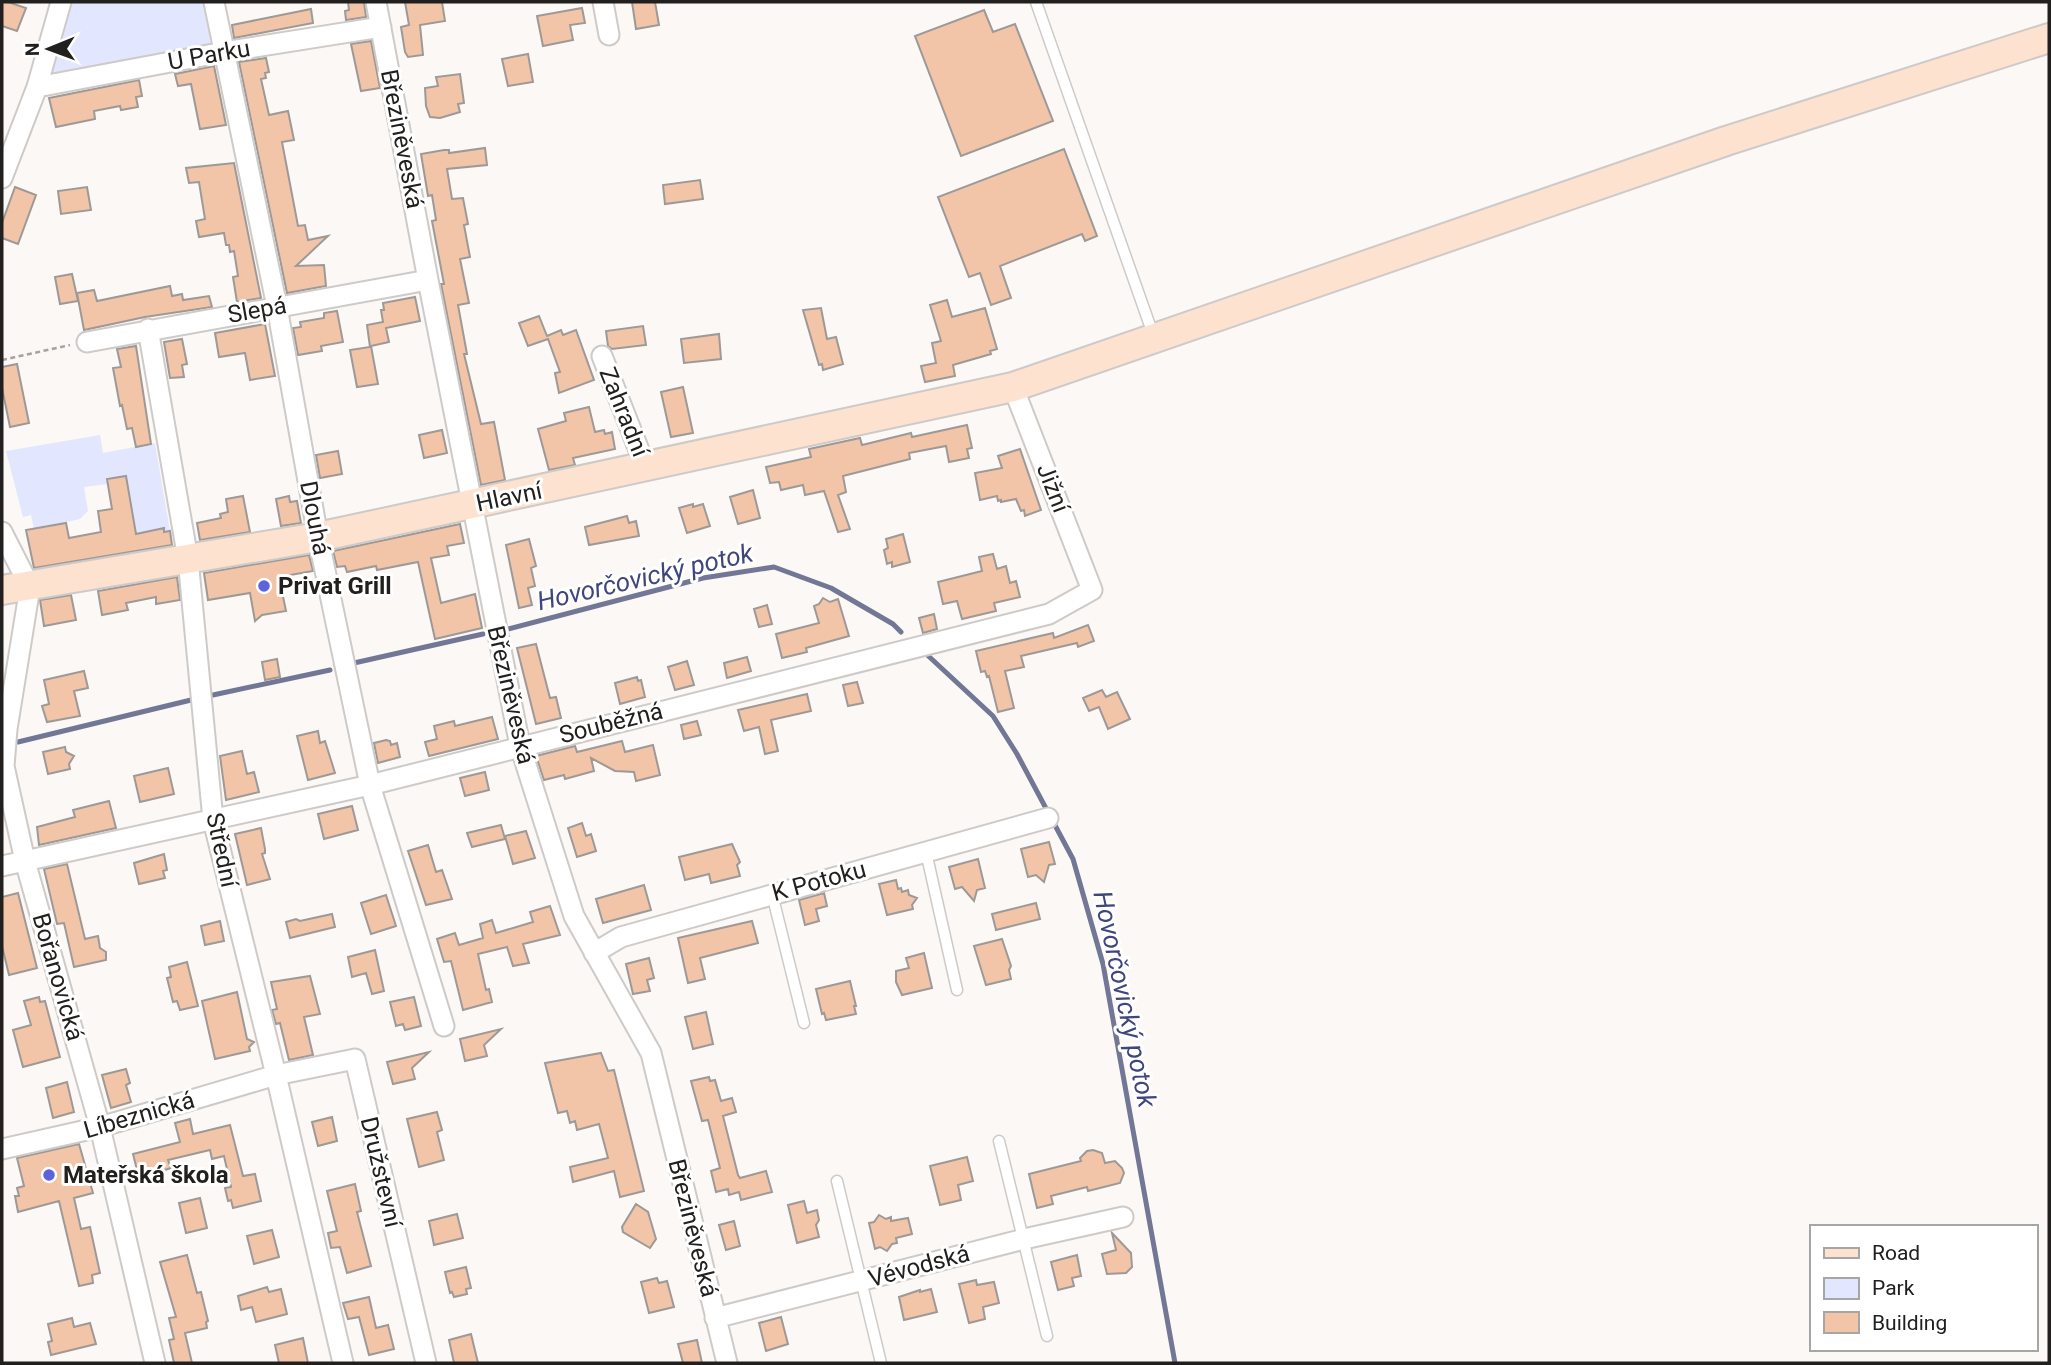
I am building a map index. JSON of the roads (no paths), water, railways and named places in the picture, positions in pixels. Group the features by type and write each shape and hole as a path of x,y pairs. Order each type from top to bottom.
{"street":[{"path":"2,178 37,87 61,2"},
{"name":"Dlouhá","path":"214,2 277,307 317,537 370,785 444,1026"},
{"name":"Březiněveská","path":"376,2 471,504 520,746 574,916 651,1053 727,1363"},
{"path":"603,2 609,35"},
{"name":"U Parku","path":"37,87 224,52 381,27"},
{"name":"Hlavní","path":"2,590 317,537 1013,387 1714,145 2049,37"},
{"name":"Slepá","path":"87,342 428,280"},
{"name":"Střední","path":"148,329 188,559 213,821 276,1075 342,1363"},
{"name":"Zahradní","path":"602,356 646,468"},
{"name":"Jižní","path":"1013,387 1092,590"},
{"path":"2,532 30,587"},
{"name":"Bořanovická","path":"30,587 4,725 4,766 25,861 100,1127 155,1363"},
{"name":"Souběžná","path":"2,866 370,785 1049,614 1092,590"},
{"name":"K Potoku","path":"594,953 621,937 1048,818"},
{"name":"Družstevní","path":"276,1075 355,1059 426,1363"},
{"name":"Líbeznická","path":"2,1149 100,1127 276,1075"},
{"name":"Vévodská","path":"715,1318 1024,1239 1123,1217"}],"lane":[{"path":"1036,2 1154,338"},
{"path":"926,852 957,990"},
{"path":"772,893 804,1023"},
{"path":"999,1141 1047,1336"},
{"path":"837,1181 881,1363"}],"waterway":[{"name":"Hovorčovický potok","path":"508,629 703,578 774,567 831,588 893,624 901,632"},
{"name":"Hovorčovický potok","path":"354,663 483,634"},
{"name":"Hovorčovický potok","path":"923,651 993,716 1017,754 1073,859 1103,964 1175,1363"},
{"name":"Hovorčovický potok","path":"213,695 330,670"},
{"name":"Hovorčovický potok","path":"18,742 191,700"}],"place":[{"name":"Privat Grill","path":"264,586"},
{"name":"Mateřská škola","path":"49,1175"}]}
